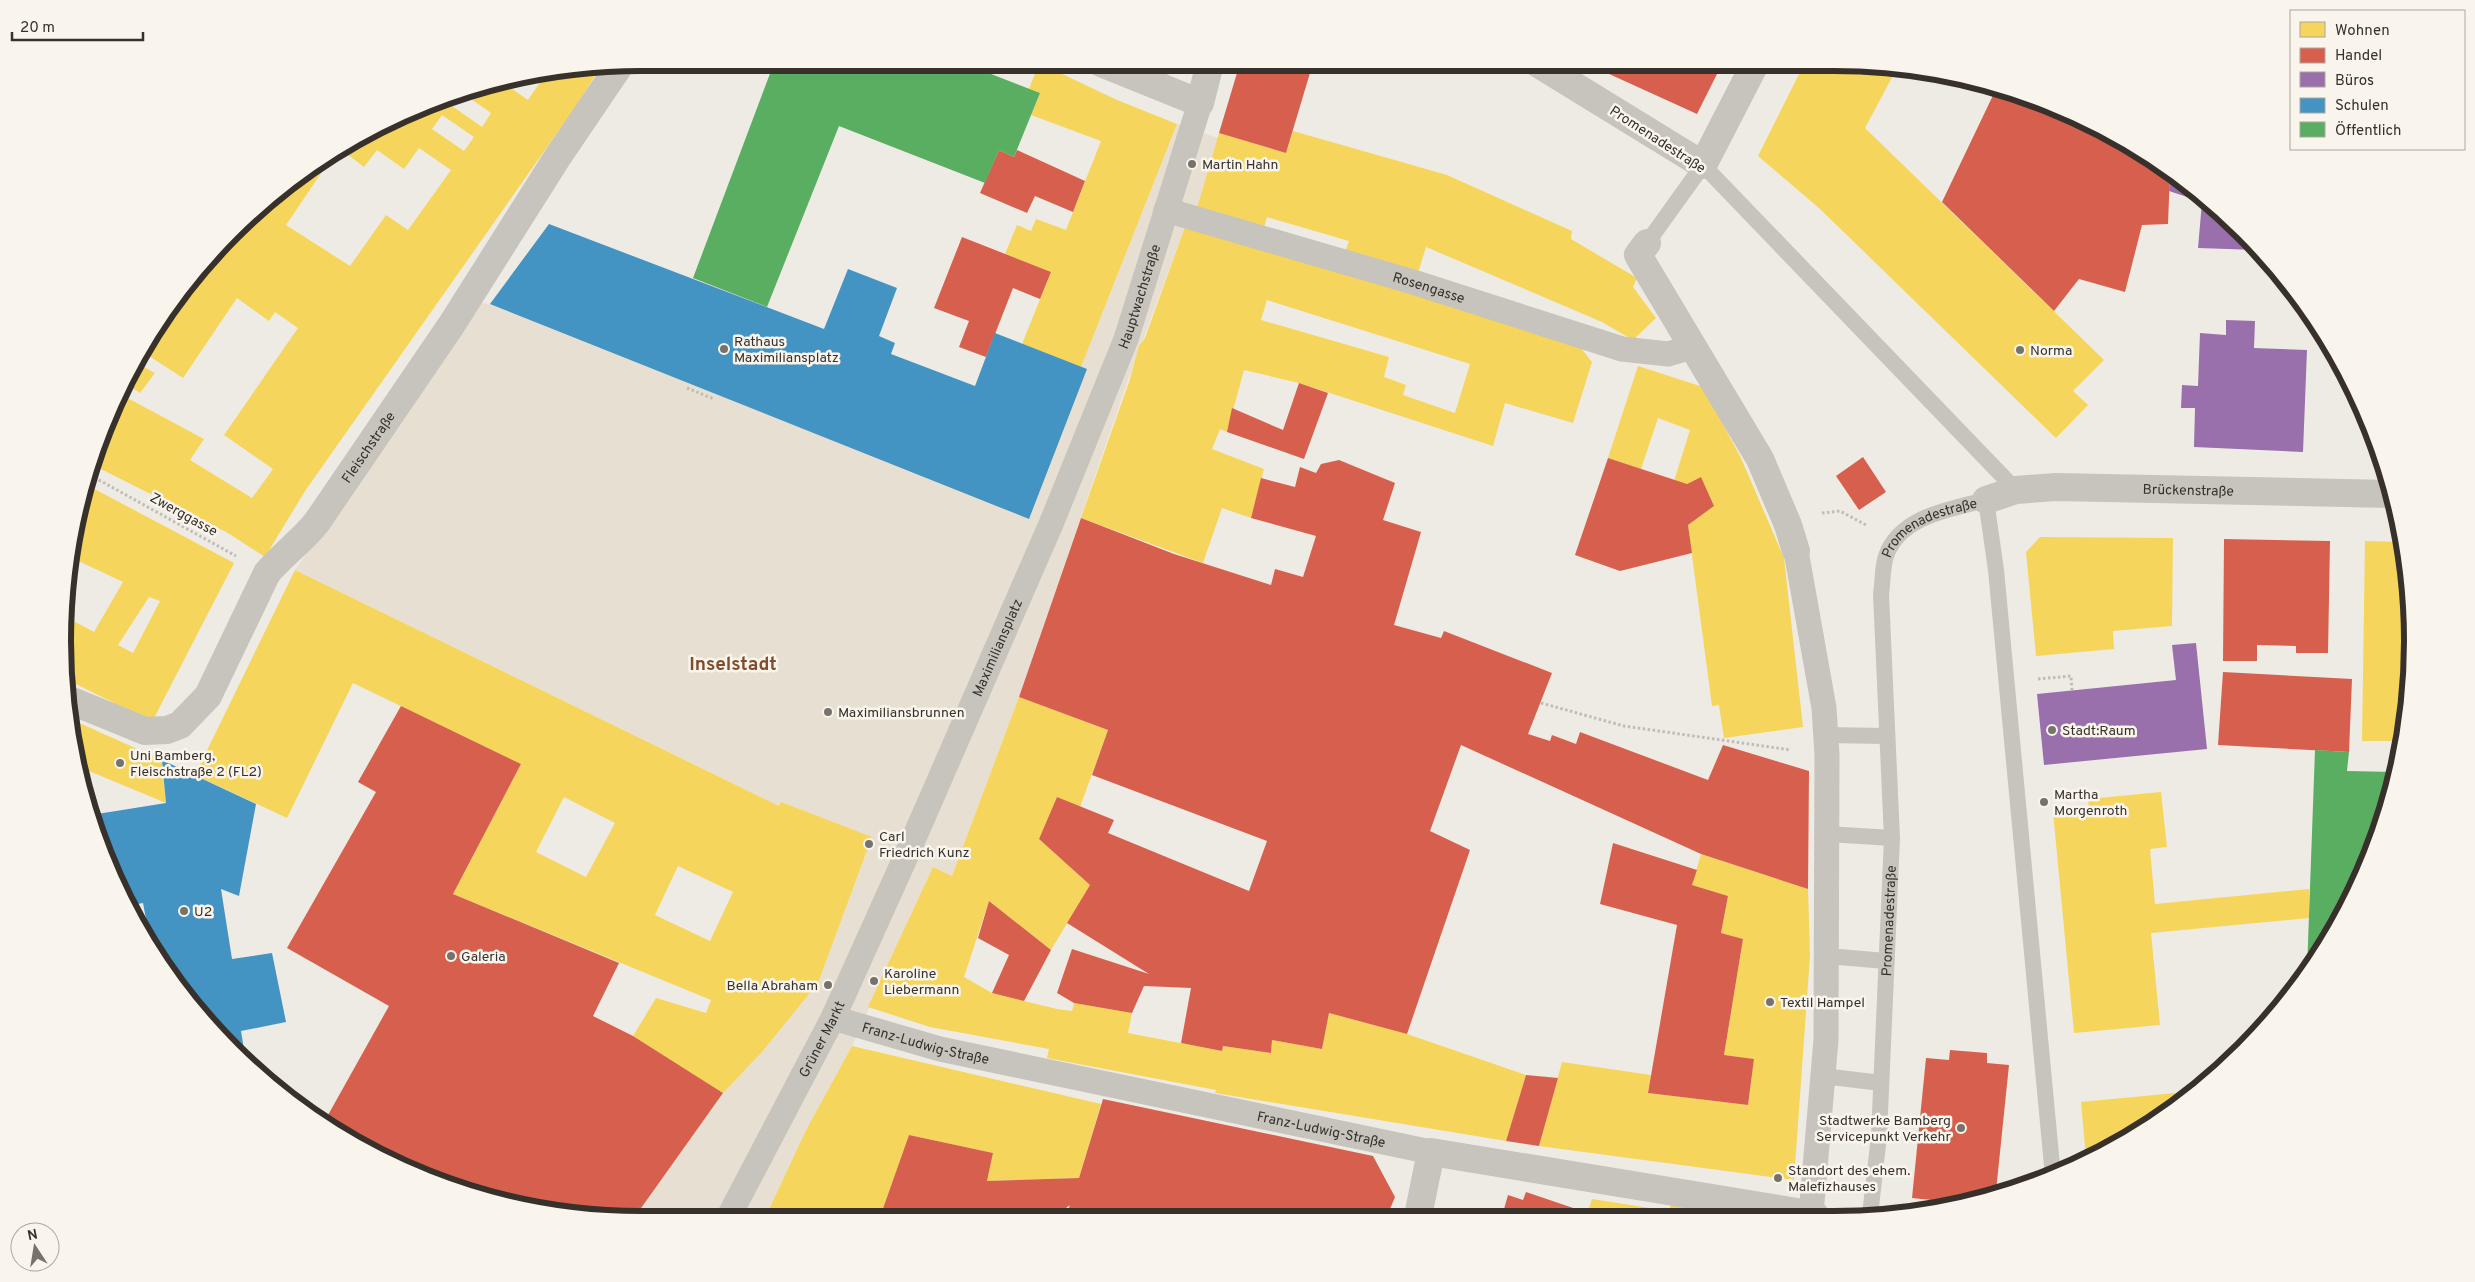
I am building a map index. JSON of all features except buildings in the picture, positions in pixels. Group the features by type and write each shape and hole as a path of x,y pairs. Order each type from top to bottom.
{"street":[{"path":"1121,71 1200,103"},
{"name":"Hauptwachstraße","path":"1051,524 1126,339 1200,103 1208,71"},
{"name":"Promenadestraße","path":"1550,71 1703,165"},
{"path":"1703,165 1751,71"},
{"name":"Fleischstraße","path":"75,702 145,731 167,730 180,725 208,696 267,573 278,560 295,547 317,522 452,324 557,158 615,72"},
{"name":"Rosengasse","path":"1166,210 1412,282 1622,349 1668,354 1692,346"},
{"path":"1647,243 1638,255 1760,459 1788,525 1796,551 1824,708 1827,834 1826,1040 1813,1211"},
{"name":"Brückenstraße","path":"1986,500 2016,490 2056,487 2384,494"},
{"name":"Maximiliansplatz","path":"907,854 1051,524"},
{"name":"Grüner Markt","path":"732,1211 833,1018 907,854"},
{"name":"Franz-Ludwig-Straße","path":"833,1018 940,1049 1430,1152 1794,1211"},
{"path":"1423,1211 1430,1152"}],"lane":[{"path":"1647,243 1703,165"},
{"name":"Promenadestraße","path":"1703,165 2016,490"},
{"name":"Promenadestraße","path":"1871,1210 1879,1136 1892,838 1881,594 1886,557 1895,540 1913,524 1939,513 1986,500 1996,570 2052,1167"},
{"path":"1826,745 1887,736"},
{"path":"1827,834 1892,838"},
{"path":"1827,956 1886,961"},
{"path":"1823,1076 1881,1083"}],"path":[{"path":"687,388 714,399"},
{"path":"701,394 703,389"},
{"name":"Zwerggasse","path":"95,478 267,573"},
{"path":"1788,525 1813,514 1840,511 1895,540"},
{"path":"2007,681 2071,676 2072,690"},
{"path":"1540,703 1624,726 1826,745"}],"shaded area":[{"path":"1177,124 1218,138 1197,208 1186,224 1129,377 1019,697 952,876 933,867 852,1046 806,1130 768,1211 639,1211 723,1093 762,1052 818,983 872,837 779,806 295,570 478,303 490,304 1029,519 1081,367"}],"place":[{"name":"Martin Hahn","path":"1192,164"},
{"name":"Rathaus Maximiliansplatz","path":"724,349"},
{"name":"Norma","path":"2020,350"},
{"name":"Maximiliansbrunnen","path":"828,712"},
{"name":"Stadt:Raum","path":"2052,730"},
{"name":"Uni Bamberg, Fleischstraße 2 (FL2)","path":"120,763"},
{"name":"Martha Morgenroth","path":"2044,802"},
{"name":"Carl Friedrich Kunz","path":"869,844"},
{"name":"U2","path":"184,911"},
{"name":"Galeria","path":"451,956"},
{"name":"Karoline Liebermann","path":"874,981"},
{"name":"Bella Abraham","path":"828,985"},
{"name":"Textil Hampel","path":"1770,1002"},
{"name":"Stadtwerke Bamberg Servicepunkt Verkehr","path":"1961,1128"},
{"name":"Standort des ehem. Malefizhauses","path":"1778,1178"}],"district":[{"name":"Inselstadt","path":"733,663"}]}
